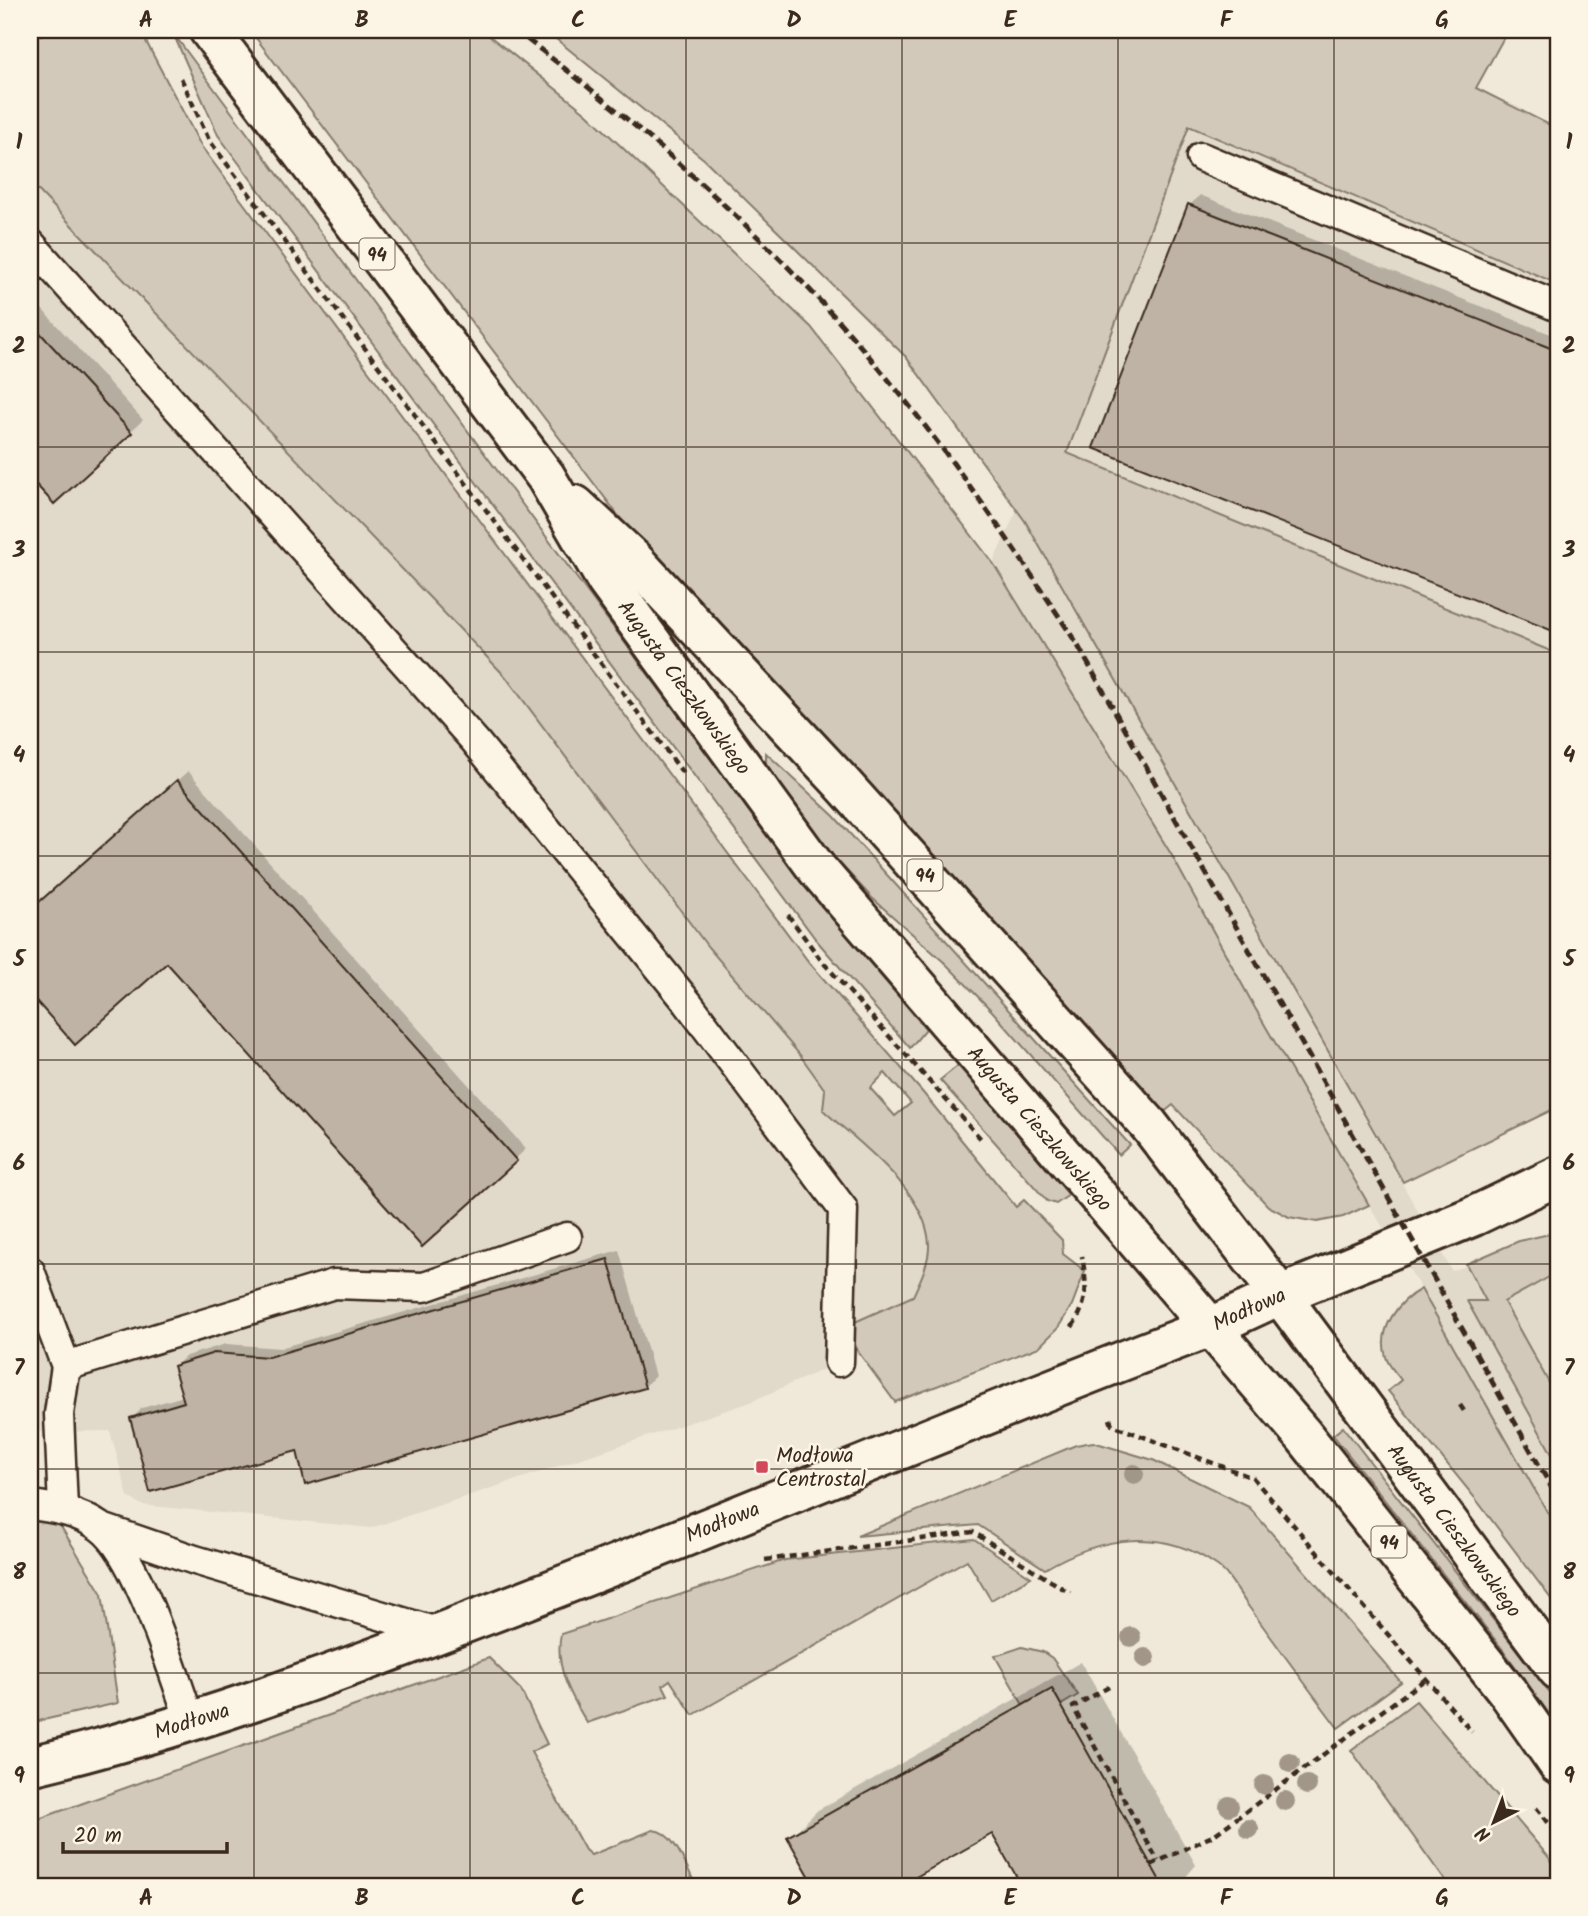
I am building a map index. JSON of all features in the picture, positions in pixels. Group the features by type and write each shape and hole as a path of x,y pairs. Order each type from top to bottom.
{"main road":[{"name":"Augusta Cieszkowskiego","path":"209,30 546,477 606,580 817,869 1324,1460 1507,1691 1558,1764"},
{"name":"Augusta Cieszkowskiego","path":"546,477 632,558 812,751 1161,1139 1558,1670"},
{"name":"Modłowa","path":"30,1766 190,1720 440,1633 1211,1327 1280,1295 1474,1216 1558,1175"}],"lane":[{"path":"1201,157 1558,307"},
{"path":"30,243 475,741 688,1003 843,1209 839,1362"},
{"path":"66,1366 334,1284 425,1287 568,1237"},
{"path":"30,1270 66,1366 59,1414 63,1509"},
{"path":"30,1505 63,1509 102,1528 195,1560 440,1633"},
{"path":"102,1528 137,1576 190,1720"}],"path":[{"path":"30,42 46,30"},
{"path":"1068,1334 1083,1311 1088,1290 1082,1250"},
{"path":"1460,1405 1466,1414"},
{"path":"1112,1425 1253,1478 1479,1740"},
{"path":"763,1560 973,1532 1070,1593"},
{"path":"1151,1865 1214,1835 1427,1678"},
{"path":"1109,1687 1073,1707 1158,1861"},
{"path":"1532,1803 1558,1834"}],"shaded area":[{"path":"30,30 140,30 201,146 808,961 924,1094 1016,1207 1024,1200 1062,1240 1063,1254 1085,1271 1072,1305 1058,1328 1039,1347 895,1402 859,1353 846,1326 913,1296 921,1277 929,1244 925,1224 904,1187 872,1153 823,1110 825,1090 800,1055 708,947 505,676 30,182","holes":["885,1073 911,1103 895,1116 870,1088"]},
{"path":"250,30 482,30 586,113 811,327 993,563 1171,854 1255,1008 1369,1205 1343,1217 1317,1222 1289,1217 1268,1206 1173,1105 1162,1114 627,527"},
{"path":"545,30 1508,30 1476,88 1558,129 1558,284 1189,126 1067,453 1558,654 1558,1107 1403,1182 1025,521 906,357 705,160"},
{"path":"173,33 808,890 926,1029 910,1048 817,941 218,135"},
{"path":"30,108 547,695 838,1087 893,1148 967,1305 748,1403 371,1528 142,1505 128,1497 110,1431 30,1432"},
{"path":"1189,126 1558,284 1558,653 1068,453 1025,521 1452,1271 1558,1232 1558,1559 1410,1295 1421,1288 1349,1173 1171,854 993,563"},
{"path":"766,753 834,816 1130,1145 1119,1155 992,1011 946,964 871,897 822,844 766,767"},
{"path":"961,1063 1076,1190 1056,1204 1047,1201 940,1080"},
{"path":"1558,1232 1558,1272 1504,1302 1558,1399 1558,1465 1467,1301 1486,1301 1466,1264 1519,1241"},
{"path":"1421,1289 1558,1531 1558,1608 1475,1498 1388,1391 1401,1380 1386,1357 1384,1346 1387,1326 1398,1308"},
{"path":"1343,1427 1558,1703 1558,1726 1504,1651 1333,1435"},
{"path":"1093,1442 1153,1460 1249,1507 1401,1682 1338,1728 1225,1573 1195,1553 1174,1545 1130,1540 1108,1543 1087,1549 1045,1569 978,1525 857,1536 1076,1445"},
{"path":"30,1476 102,1594 118,1703 30,1723"},
{"path":"974,1539 1031,1577 991,1600 967,1560 693,1715 670,1680 663,1685 668,1695 587,1723 565,1680 560,1658 561,1634 785,1560"},
{"path":"1022,1647 1043,1652 1052,1658 1078,1695 1061,1705 1052,1689 1023,1705 995,1656"},
{"path":"489,1658 521,1690 547,1744 531,1752 585,1850 591,1855 653,1830 661,1832 674,1844 696,1886 30,1886 30,1822"},
{"path":"1416,1701 1558,1868 1558,1886 1449,1886 1351,1750"}],"building":[{"path":"1188,204 1558,351 1558,633 1093,448"},
{"path":"30,322 132,433 54,504 30,478"},
{"path":"177,780 517,1161 422,1247 167,963 75,1045 30,994 30,910"},
{"path":"608,1259 645,1388 305,1485 297,1451 150,1492 130,1418 184,1402 173,1366 214,1353 268,1357"},
{"path":"1052,1689 1163,1886 1022,1886 992,1834 900,1886 815,1886 787,1837"}],"railway":[{"path":"515,30 592,90 667,154 775,254 883,372 984,505 1077,644 1558,1499"}],"place":[{"name":"Modłowa Centrostal","path":"762,1467"}]}
